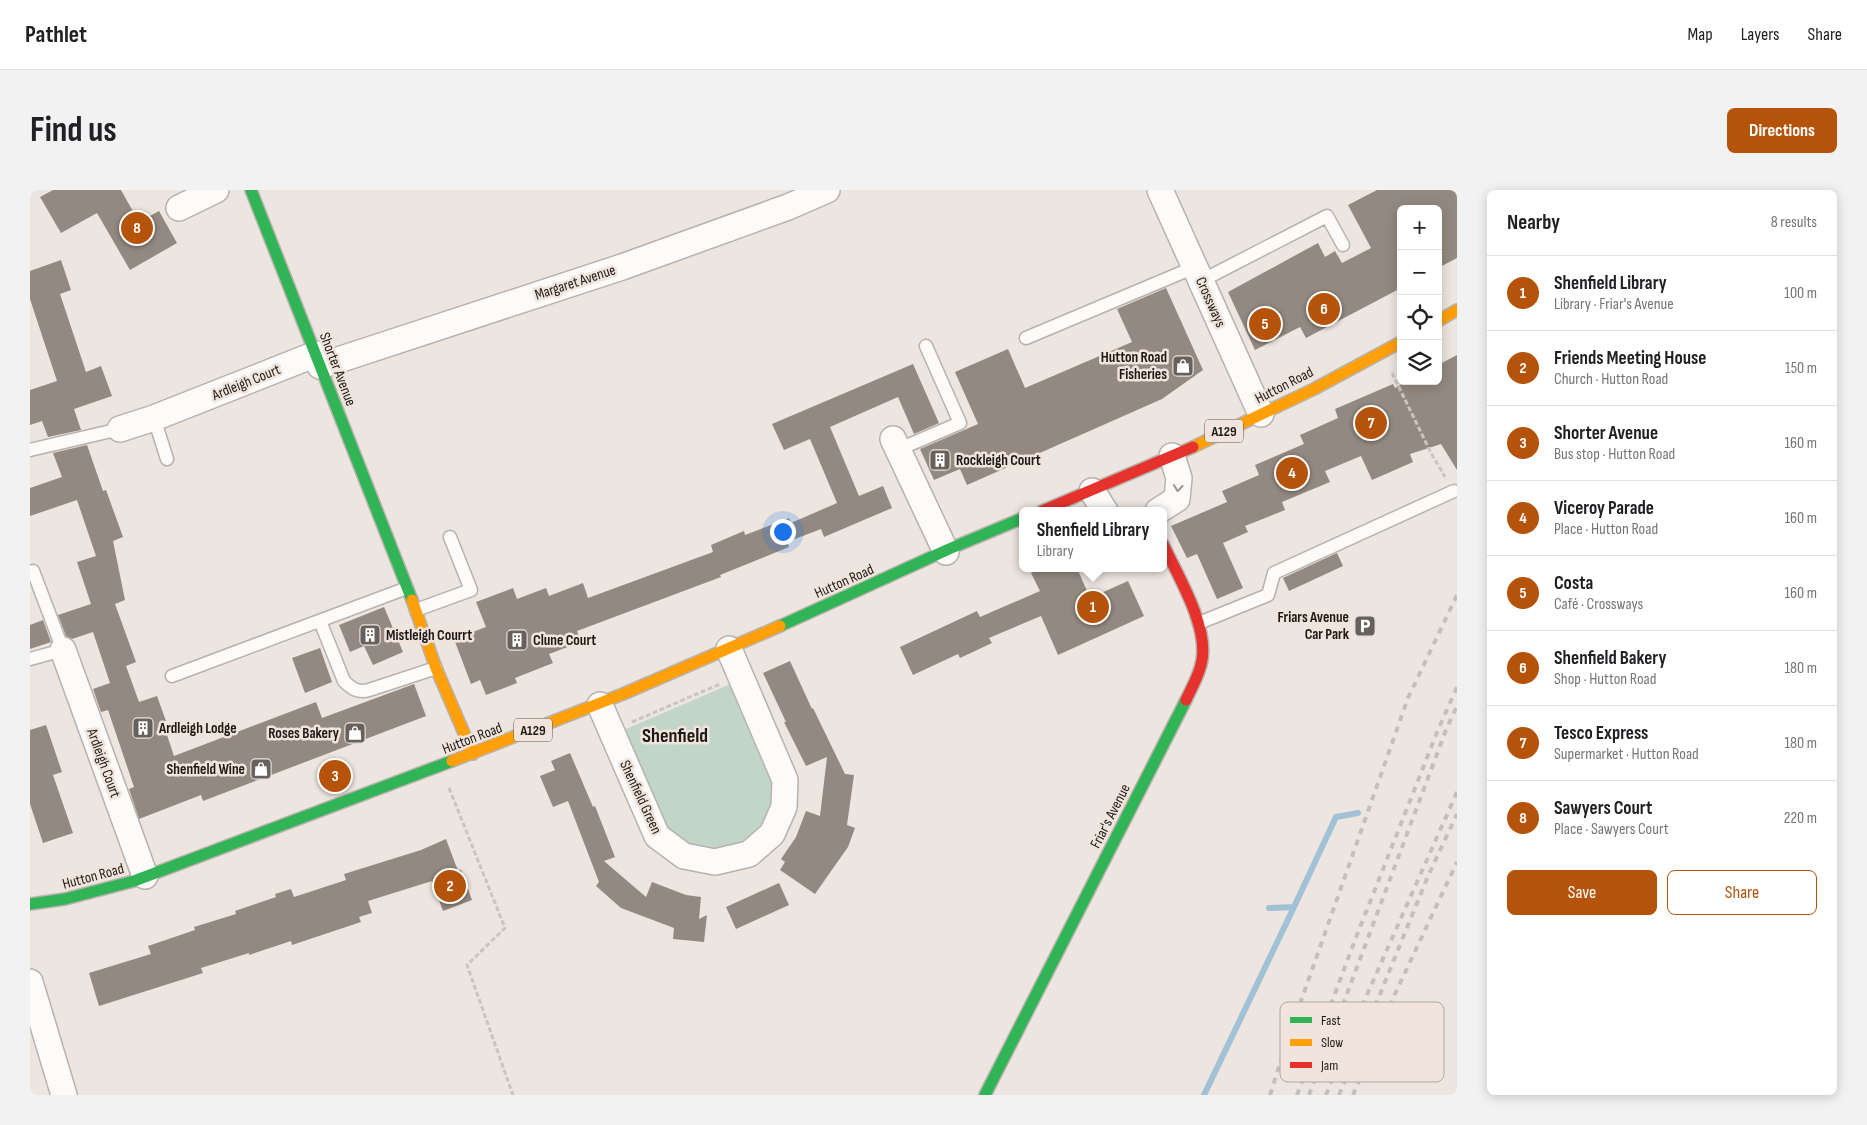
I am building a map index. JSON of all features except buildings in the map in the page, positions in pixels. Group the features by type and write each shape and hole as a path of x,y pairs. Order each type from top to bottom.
{"main road":[{"name":"Shorter Avenue","path":"252,190 416,610 436,668 473,754"},
{"path":"1442,318 1457,310"},
{"name":"Hutton Road","path":"1064,507 1098,501 1172,456 1261,414 1397,344"},
{"name":"Hutton Road","path":"30,904 61,900 145,876 473,754 600,704 729,649 1019,520"},
{"name":"Friar's Avenue","path":"985,1095 1196,680 1202,660 1203,639 1199,623 1167,553"}],"street":[{"path":"178,208 216,190"},
{"name":"Margaret Avenue","path":"318,360 622,267 788,207 827,190"},
{"name":"Crossways","path":"1160,190 1261,414"},
{"name":"Ardleigh Court","path":"120,429 318,360"},
{"path":"895,444 946,552"},
{"path":"1164,507 1177,499 1179,478 1172,456"},
{"name":"Shenfield Green","path":"600,704 657,836 684,856 714,862 749,854 772,834 784,807 785,780 729,649"},
{"name":"Ardleigh Court","path":"63,650 145,876"},
{"path":"30,982 64,1095"}],"lane":[{"path":"1026,338 1198,274 1327,216 1343,245"},
{"path":"895,444 960,423 926,346"},
{"path":"154,418 167,459"},
{"path":"30,450 120,429"},
{"path":"1199,623 1268,594 1274,573 1454,491"},
{"path":"416,610 470,590 450,537"},
{"path":"30,659 63,650 33,571"},
{"path":"172,676 407,588"},
{"path":"320,621 344,681 351,688 362,692 436,668"}],"path":[{"path":"1382,353 1430,453 1454,491"},
{"path":"611,732 740,675"},
{"path":"440,766 505,928 467,965 513,1095"}],"green space":[{"path":"733,683 770,765 776,804 756,840 715,857 663,834 619,732"}],"waterway":[{"path":"1269,908 1294,907 1336,817 1358,813"},
{"path":"1204,1095 1294,907"}],"railway":[{"path":"1301,1002 1408,698 1457,595"},
{"path":"1332,1002 1438,730 1457,687"},
{"path":"1344,1002 1446,730 1457,706"},
{"path":"1364,1002 1457,792"},
{"path":"1377,1002 1428,876 1457,814"},
{"path":"1392,1002 1457,862"},
{"path":"1270,1095 1280,1063"},
{"path":"1297,1095 1302,1082"},
{"path":"1309,1095 1314,1082"},
{"path":"1326,1095 1331,1082"},
{"path":"1339,1095 1344,1082"},
{"path":"1353,1095 1358,1082"}],"traffic: fast":[{"path":"251,190 412,600"},
{"path":"780,626 949,549 1019,520"},
{"path":"985,1095 1186,700"},
{"path":"30,904 65,899 134,881 452,761"}],"traffic: slow":[{"path":"1442,319 1457,310"},
{"path":"1193,447 1314,389 1397,344"},
{"path":"412,600 436,668 473,754"},
{"path":"452,761 623,694 780,626"}],"traffic: jam":[{"path":"1051,507 1193,447"},
{"path":"1167,552 1196,616 1203,646 1201,665 1186,700"}],"place":[{"name":"Sawyers Court","path":"137,228"},
{"name":"Shenfield Bakery","path":"1324,309"},
{"name":"Costa","path":"1265,324"},
{"name":"Hutton Road Fisheries","path":"1183,366"},
{"name":"Tesco Express","path":"1371,423"},
{"name":"Rockleigh Court","path":"940,460"},
{"name":"Viceroy Parade","path":"1292,473"},
{"name":"Shenfield Library","path":"1093,607"},
{"name":"Friars Avenue Car Park","path":"1365,626"},
{"name":"Mistleigh Courrt","path":"370,635"},
{"name":"Clune Court","path":"517,640"},
{"name":"Ardleigh Lodge","path":"143,728"},
{"name":"Roses Bakery","path":"355,733"},
{"name":"Shenfield Wine","path":"261,769"},
{"name":"Shorter Avenue","path":"335,776"},
{"name":"Friends Meeting House","path":"450,886"}],"district":[{"name":"Shenfield","path":"675,735"}]}
